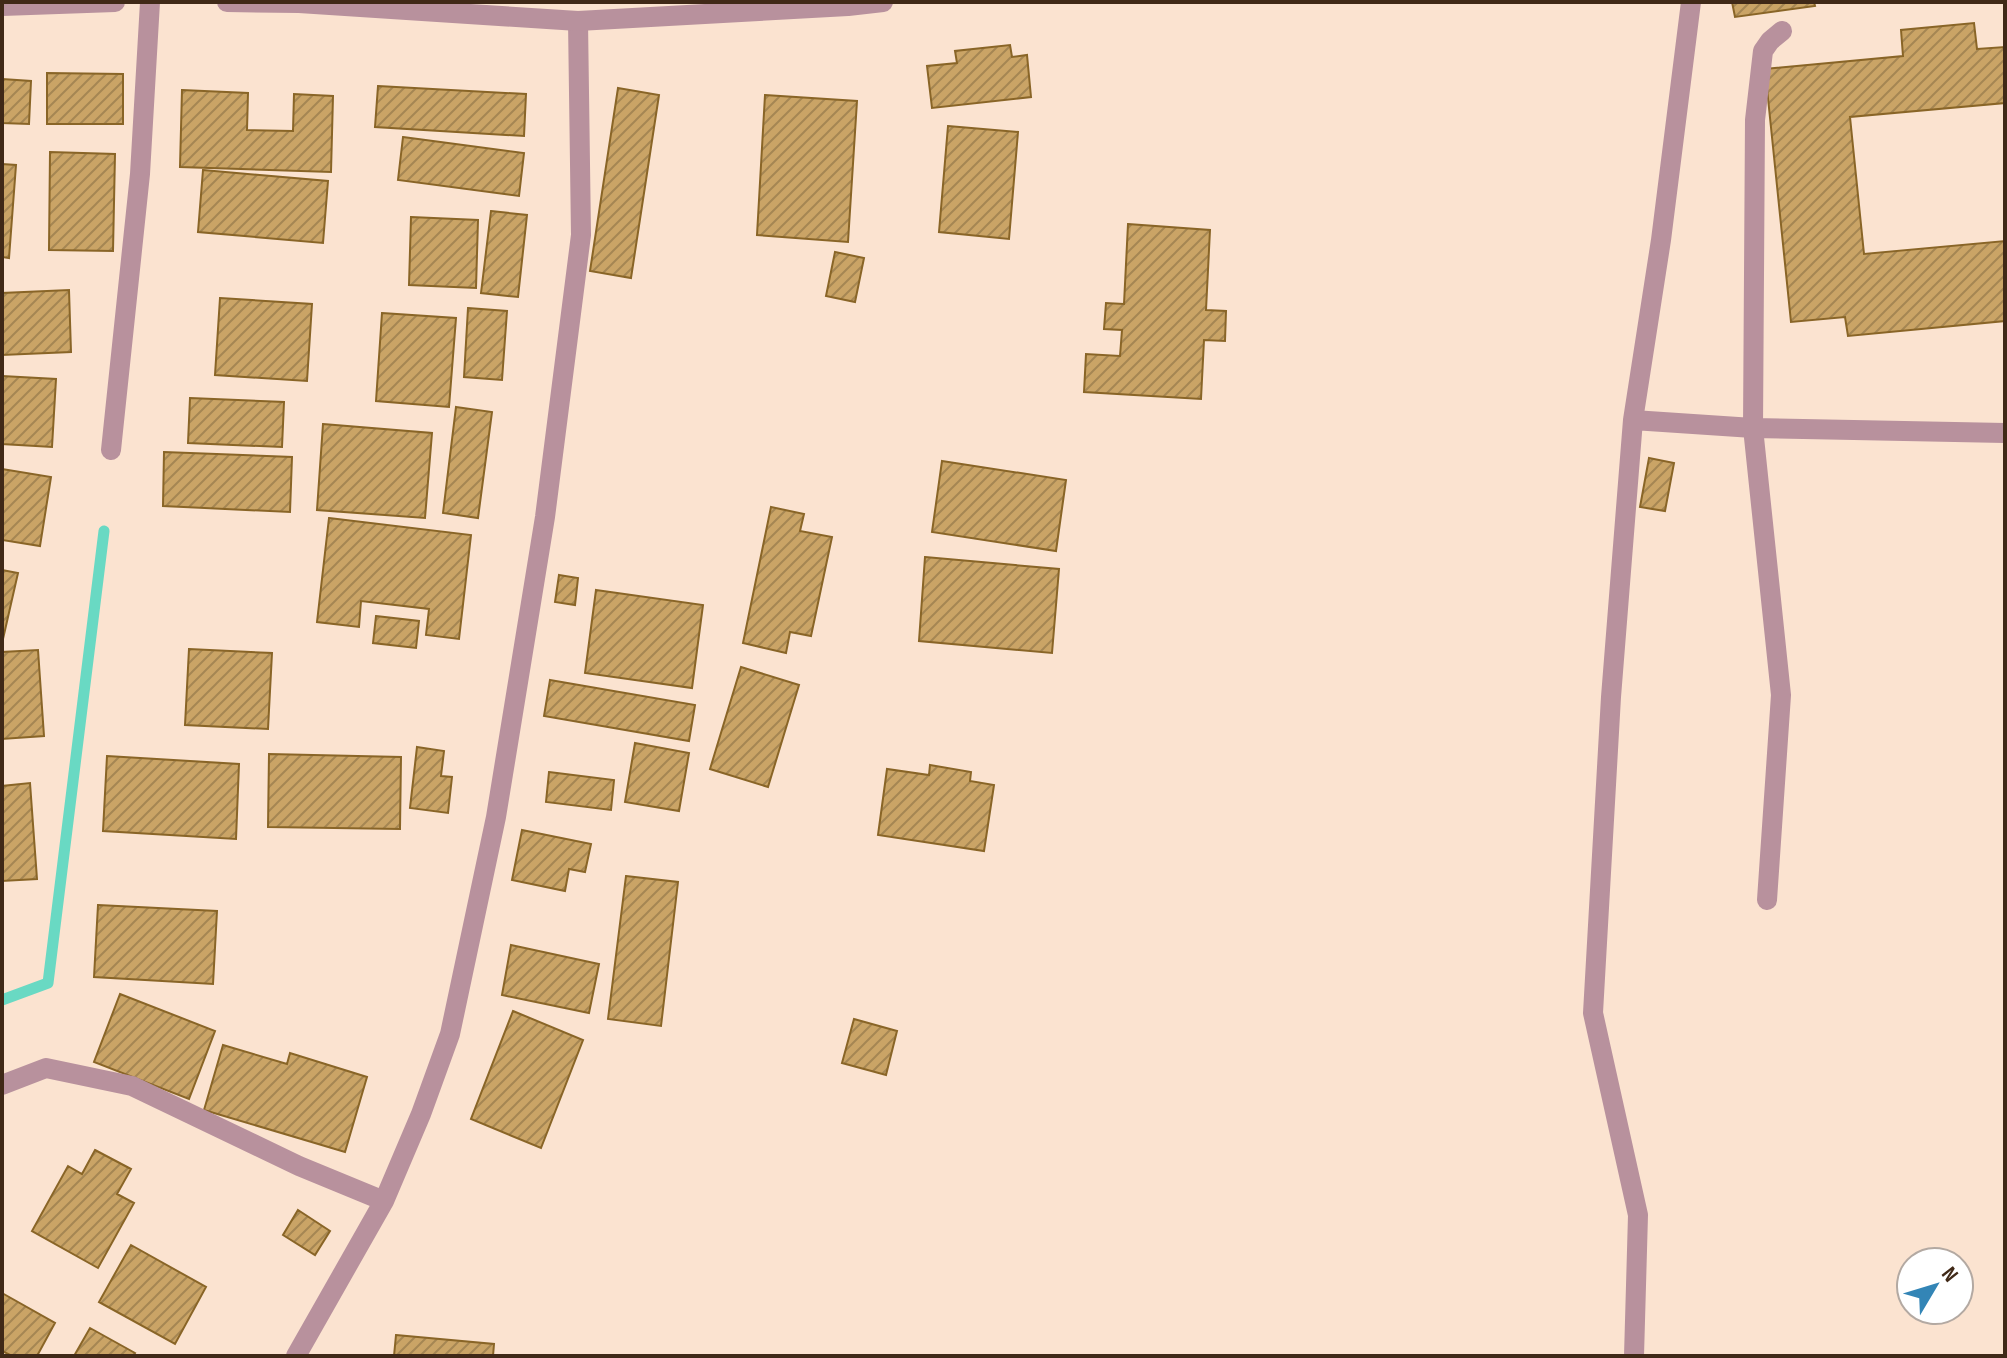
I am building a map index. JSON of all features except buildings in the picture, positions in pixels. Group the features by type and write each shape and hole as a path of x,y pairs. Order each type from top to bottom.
{"street":[{"path":"2,6 115,2"},
{"path":"111,450 140,174 150,2"},
{"path":"227,2 299,3 578,21 883,2"},
{"path":"1634,1356 1638,1215 1593,1013 1611,697 1633,420 1661,240 1691,2"},
{"path":"296,1356 384,1201 421,1114 450,1034 496,817 545,517 581,235 578,21"},
{"path":"1767,900 1781,695 1753,428 1755,120 1763,51 1782,31"},
{"path":"1633,420 1753,428 2005,433"},
{"path":"2,1085 46,1068 132,1086 299,1166 384,1201"}],"waterway":[{"path":"2,1000 48,983 104,531"}]}
